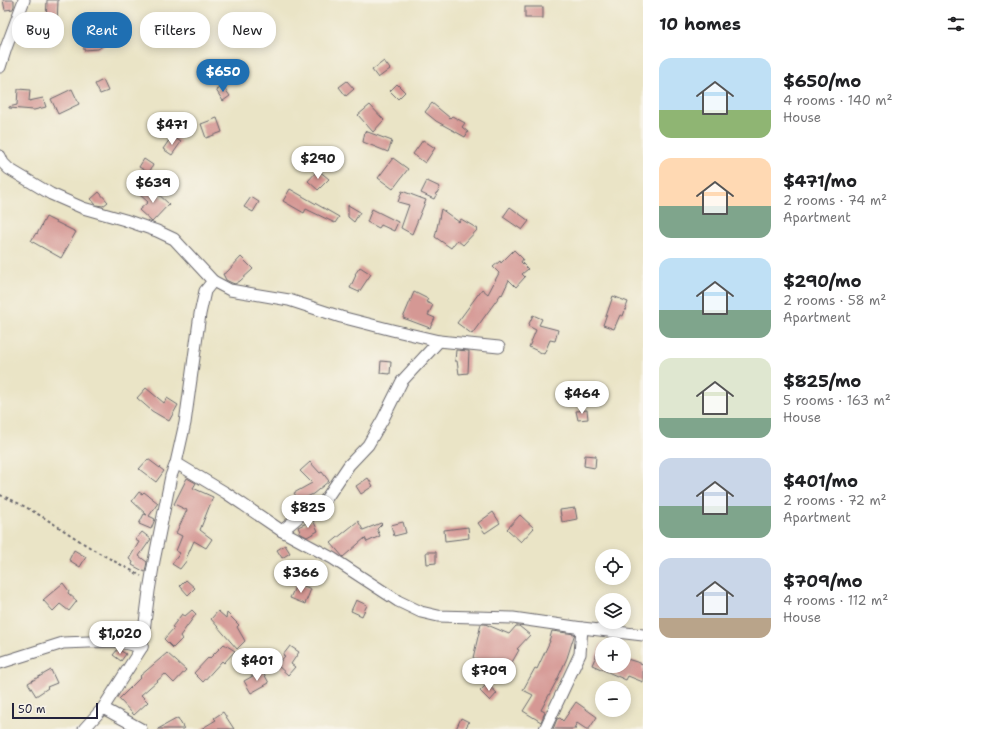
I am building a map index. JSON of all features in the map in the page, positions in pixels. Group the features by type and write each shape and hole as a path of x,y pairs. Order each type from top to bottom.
{"street":[{"path":"0,67 24,0"},
{"path":"0,156 3,163 9,169 51,194 83,208 125,220 157,231 174,239 213,281 230,290 289,300 341,317 439,340 499,347"},
{"path":"84,729 103,708 142,647 151,582 171,476 176,463 185,423 200,314 205,291 213,281"},
{"path":"282,531 308,509 322,504 349,465 368,445 402,381 439,340"},
{"path":"176,463 226,493 282,531 332,558 398,600 428,615 513,618 643,635"},
{"path":"545,729 580,654 582,628"},
{"path":"0,663 63,643 114,641 142,647"},
{"path":"103,708 141,729"}],"path":[{"path":"0,495 12,500 58,526 81,542 151,582"}],"building":[{"path":"3,0 14,0 13,9 5,10"},
{"path":"47,0 58,0 58,12 46,12"},
{"path":"525,7 543,7 543,18 525,18"},
{"path":"84,48 100,48 98,49 84,50"},
{"path":"384,61 390,69 378,78 372,70"},
{"path":"103,80 108,91 100,94 95,84"},
{"path":"347,81 354,89 346,96 339,87"},
{"path":"397,84 405,92 398,99 390,91"},
{"path":"223,86 230,96 223,101 216,90"},
{"path":"18,89 30,90 29,101 43,98 46,107 34,110 9,108 17,105"},
{"path":"72,89 79,104 58,114 51,99"},
{"path":"432,103 450,118 452,116 465,123 462,127 468,132 465,137 436,121 425,112"},
{"path":"370,105 384,120 373,132 358,115"},
{"path":"217,118 222,132 206,138 201,124"},
{"path":"365,131 392,141 388,152 363,142"},
{"path":"172,136 181,142 172,155 163,149"},
{"path":"423,140 435,148 425,163 413,154"},
{"path":"393,158 408,169 393,189 378,178"},
{"path":"144,159 153,165 149,173 139,167"},
{"path":"318,170 329,179 318,190 308,181"},
{"path":"427,181 440,187 434,199 421,193"},
{"path":"147,186 154,194 156,192 169,204 152,222 139,210 148,202 139,194"},
{"path":"290,189 339,217 335,223 306,209 304,213 283,201"},
{"path":"402,191 426,200 412,234 401,228 409,205 398,202"},
{"path":"99,192 108,202 103,206 96,205 91,199"},
{"path":"251,197 259,202 253,212 244,207"},
{"path":"348,205 360,212 354,222 348,217"},
{"path":"510,207 529,221 522,230 503,217"},
{"path":"372,209 398,222 394,231 381,225 379,228 367,222"},
{"path":"441,209 459,222 461,219 478,229 463,245 457,240 451,248 435,237"},
{"path":"46,217 76,232 61,258 31,241 36,233 37,234"},
{"path":"514,250 523,259 521,262 528,269 522,274 525,277 516,287 509,280 502,295 501,294 472,334 457,323 482,289 488,294 499,273 493,267 500,261 501,263"},
{"path":"241,257 253,269 235,284 226,280 223,274 227,272"},
{"path":"360,267 371,274 359,292 350,288 356,275 355,274"},
{"path":"414,292 428,299 426,302 433,305 428,315 435,318 430,328 403,318"},
{"path":"613,296 628,302 623,316 620,315 614,329 603,325"},
{"path":"533,315 542,319 539,325 558,330 555,341 550,340 544,354 529,347 536,330 528,326"},
{"path":"456,350 469,351 468,373 459,374 457,361 455,361"},
{"path":"381,361 391,362 390,374 380,373"},
{"path":"146,388 164,403 167,398 178,405 169,421 152,411 137,398"},
{"path":"587,410 588,419 578,420 576,411"},
{"path":"585,455 596,456 595,468 584,466"},
{"path":"148,459 164,471 156,482 139,469"},
{"path":"310,462 320,473 322,472 329,481 313,494 299,501 294,493 312,483 300,471"},
{"path":"187,478 196,483 193,488 213,497 200,530 212,539 206,548 194,541 186,559 187,560 180,569 172,564 180,553 176,551 182,536 176,533 187,510 174,504"},
{"path":"368,478 373,486 361,494 356,486"},
{"path":"139,492 142,494 144,492 158,503 149,516 155,519 151,529 139,524 144,514 147,515 132,501"},
{"path":"575,508 577,519 562,522 560,510"},
{"path":"493,512 500,523 485,533 478,523"},
{"path":"520,515 534,528 521,542 507,529"},
{"path":"313,520 318,531 307,537 301,534 298,527"},
{"path":"358,521 363,530 381,523 382,524 377,529 380,536 367,542 365,538 343,557 331,543"},
{"path":"403,522 406,533 394,536 391,525"},
{"path":"468,527 469,538 445,541 444,530"},
{"path":"142,532 151,539 139,556 147,562 145,572 132,565 133,562 129,559 139,542 135,540"},
{"path":"285,545 290,553 282,558 277,550"},
{"path":"74,550 86,557 80,567 69,560"},
{"path":"426,552 436,552 436,563 427,564"},
{"path":"186,580 195,588 188,595 180,586"},
{"path":"63,583 69,591 68,593 77,601 69,611 60,604 53,611 43,600"},
{"path":"297,583 311,589 305,604 290,598"},
{"path":"356,600 367,605 362,616 351,611"},
{"path":"192,610 196,614 180,636 182,639 173,648 164,639 174,628 172,627 182,614 185,616"},
{"path":"218,611 226,618 227,613 239,625 237,627 245,641 237,649 211,619"},
{"path":"481,624 485,624 509,634 516,626 519,626 530,635 517,649 519,650 511,664 514,665 505,680 492,672 497,664 473,658"},
{"path":"552,631 575,634 567,658 541,710 545,712 541,722 523,711 533,695 523,690 535,668 537,669 550,641"},
{"path":"224,644 235,651 224,663 222,661 203,682 194,673"},
{"path":"290,646 299,652 291,664 295,667 288,675 277,665 285,656 283,655"},
{"path":"118,649 126,654 121,661 113,655"},
{"path":"167,653 186,670 174,683 165,674 141,695 148,702 134,715 119,699 141,677 140,676"},
{"path":"595,658 595,666 592,665"},
{"path":"631,660 643,664 643,682 628,676 626,680 610,673 631,673"},
{"path":"51,670 57,683 47,687 48,688 36,696 28,683"},
{"path":"260,672 263,672 269,683 251,693 244,681"},
{"path":"487,684 497,693 490,701 480,691"},
{"path":"576,702 597,717 589,729 586,729 577,723 574,728 576,729 553,729 557,719 560,718 563,721"},
{"path":"223,712 234,729 201,729 216,720 214,718"},
{"path":"178,718 184,729 158,729"},
{"path":"461,718 469,722 465,729 456,729"}]}
